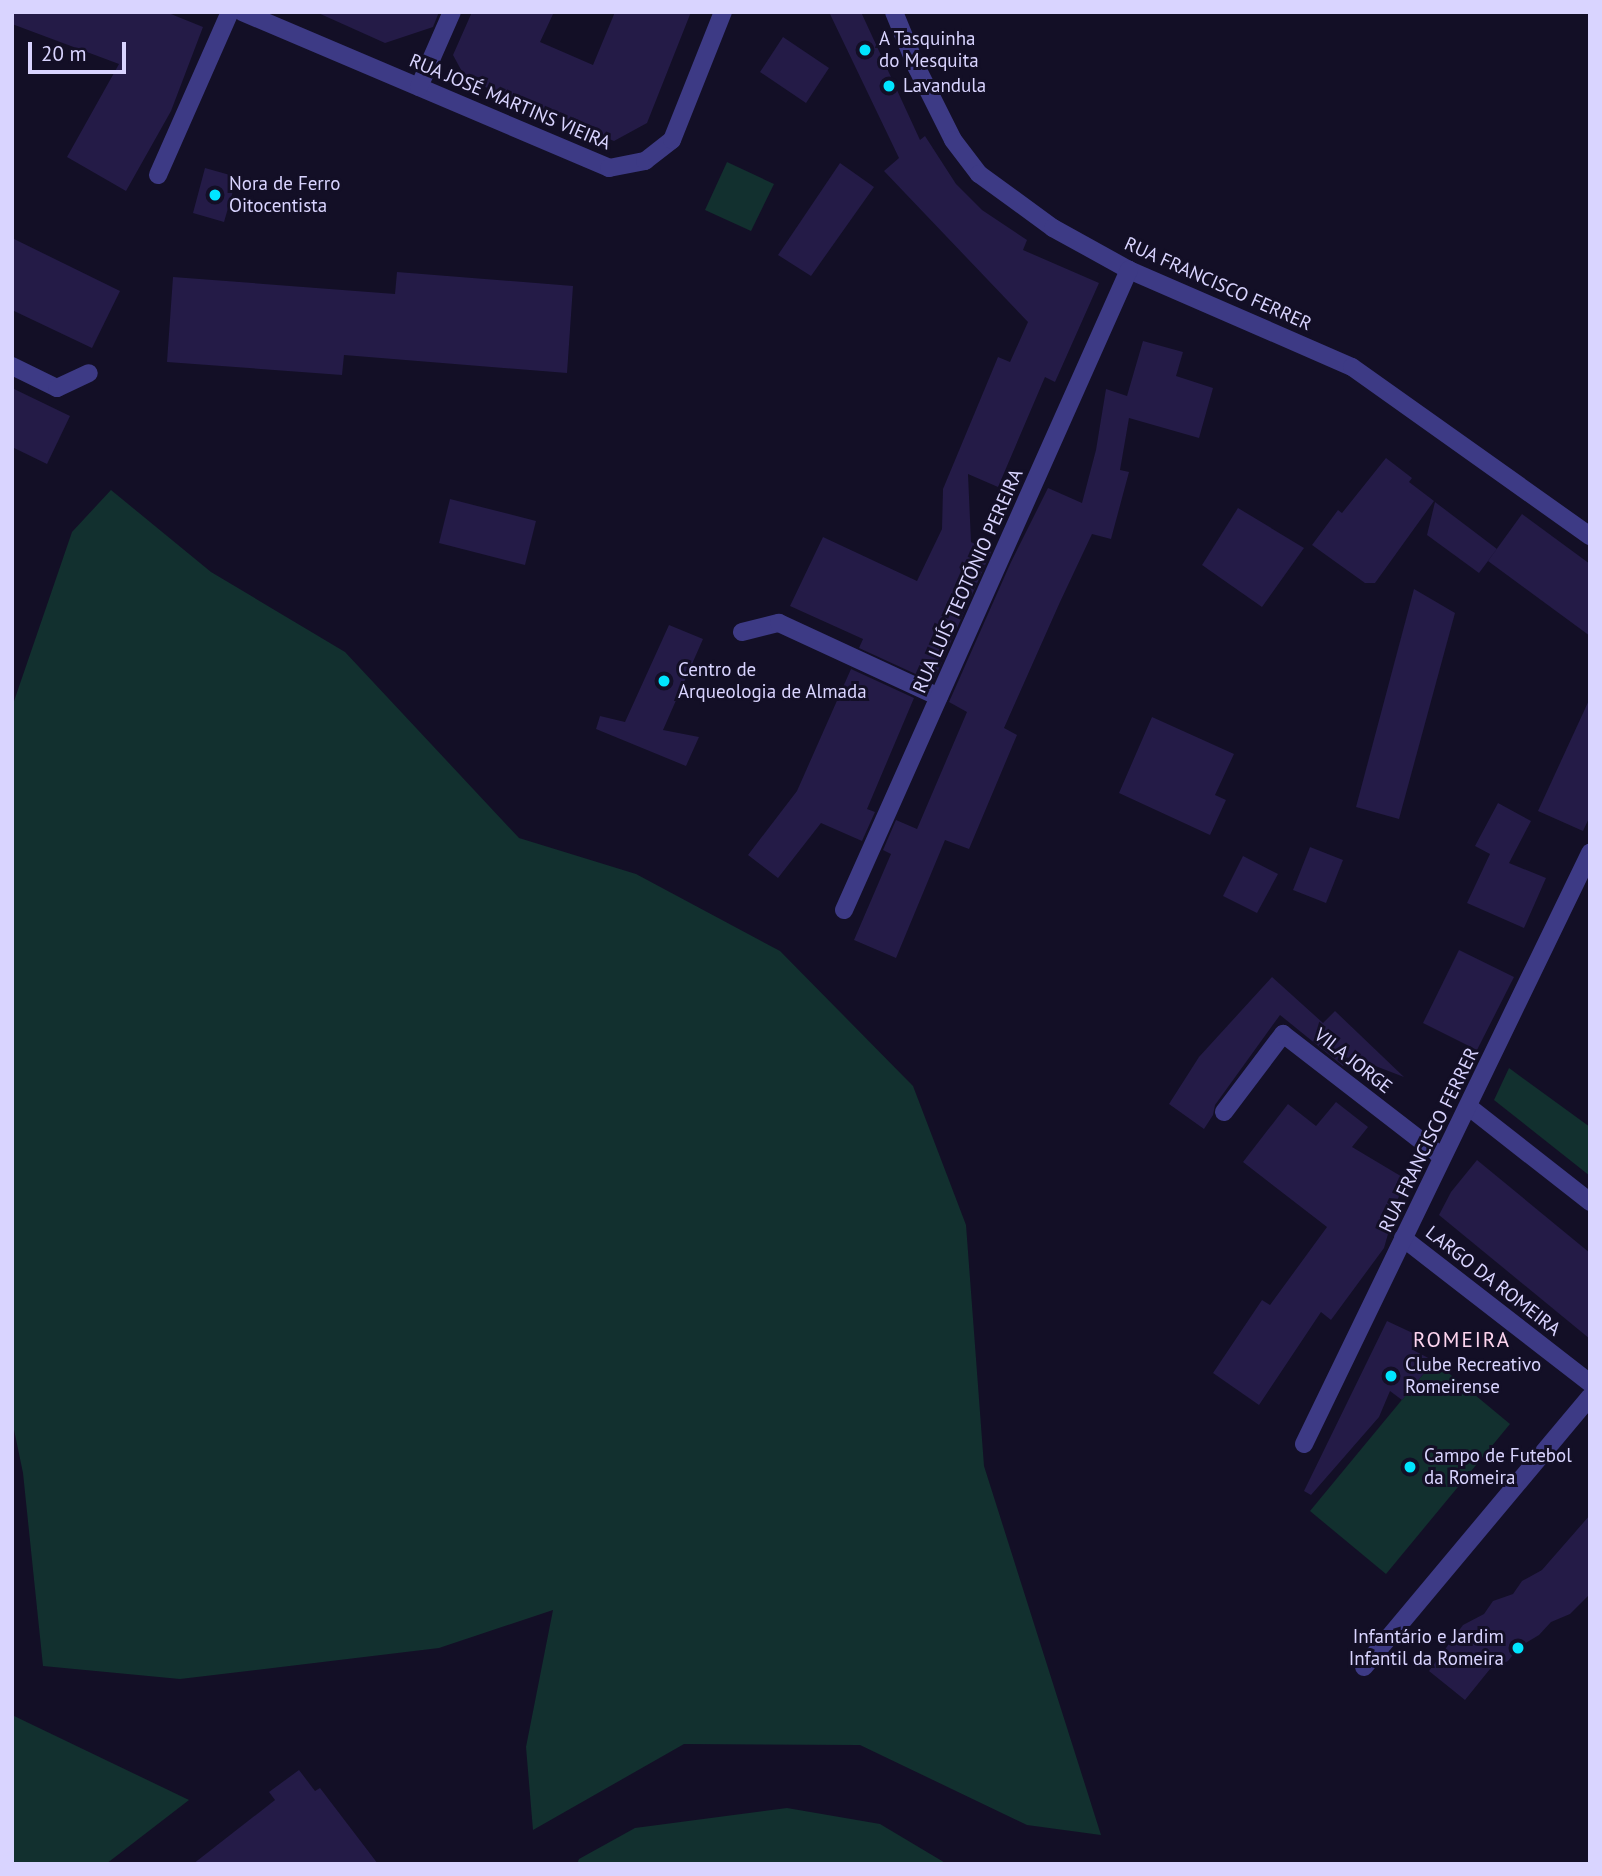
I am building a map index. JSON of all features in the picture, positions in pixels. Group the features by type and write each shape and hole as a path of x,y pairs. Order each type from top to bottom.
{"street":[{"path":"158,175 230,12"},
{"name":"RUA JOSÉ MARTINS VIEIRA","path":"242,12 609,168 645,161 672,140 723,12"},
{"path":"419,87 452,12"},
{"name":"RUA FRANCISCO FERRER","path":"894,12 917,68 953,140 979,174 1053,228 1129,270 1352,367 1590,536"},
{"name":"RUA LUÍS TEOTÓNIO PEREIRA","path":"844,910 1129,270"},
{"path":"12,366 57,387 89,373"},
{"path":"742,632 779,623 939,697"},
{"name":"RUA FRANCISCO FERRER","path":"1304,1444 1590,853"},
{"name":"VILA JORGE","path":"1224,1112 1283,1034 1442,1157"},
{"path":"1469,1107 1590,1202"},
{"name":"LARGO DA ROMEIRA","path":"1403,1238 1590,1383"},
{"path":"1364,1667 1590,1397"}],"green space":[{"path":"727,162 774,184 751,231 705,210"},
{"path":"111,490 211,572 345,652 519,838 636,874 780,951 913,1086 966,1225 984,1466 1101,1835 1027,1825 860,1745 684,1744 533,1830 526,1747 553,1610 439,1648 180,1679 43,1666 23,1473 12,1420 12,707 72,532"},
{"path":"1509,1068 1590,1127 1590,1176 1494,1100"},
{"name":"Campo de Futebol da Romeira","path":"1434,1361 1510,1424 1386,1574 1310,1511"},
{"path":"12,1715 189,1800 106,1864 12,1864"},
{"path":"787,1808 880,1824 947,1864 577,1864 579,1859 635,1828"}],"building":[{"path":"12,12 166,12 203,27 171,111 126,191 67,157 119,64 12,24"},
{"path":"316,12 439,12 433,27 385,43"},
{"path":"472,12 554,12 540,42 593,65 615,12 691,12 647,123 614,141 466,79 453,55"},
{"path":"829,12 861,12 920,140 925,136 956,184 982,210 1027,240 1023,250 1099,283 1055,382 1045,377 998,487 968,474 971,542 991,552 933,682 859,648 863,639 790,606 823,537 917,581 942,529 943,489 998,357 1010,362 1028,322 884,171 899,158"},
{"path":"783,37 829,68 806,103 760,72"},
{"path":"840,163 874,187 811,276 778,255"},
{"name":"Nora de Ferro Oitocentista","path":"205,168 237,177 224,222 193,213"},
{"path":"12,238 120,291 92,348 12,310"},
{"path":"397,272 573,286 567,373 344,355 342,375 167,362 173,277 395,294"},
{"path":"1143,341 1183,352 1176,376 1213,388 1199,438 1129,418 1120,470 1129,472 1111,539 1092,534 1060,602 1004,728 1017,735 969,849 945,840 896,958 854,940 891,854 883,850 896,820 917,829 967,712 949,702 1011,562 1048,488 1082,503 1096,450 1106,389 1127,396"},
{"path":"12,388 70,416 47,464 12,447"},
{"path":"1386,458 1412,478 1409,482 1434,501 1375,583 1365,583 1312,545 1338,510 1342,513"},
{"path":"450,499 536,521 525,565 439,543"},
{"path":"1435,502 1497,549 1479,573 1427,535"},
{"path":"1238,508 1304,548 1262,607 1202,565"},
{"path":"1522,514 1590,564 1590,636 1488,561"},
{"path":"1414,589 1455,613 1399,819 1356,807"},
{"name":"Centro de Arqueologia de Almada","path":"669,625 703,639 663,730 699,737 686,766 596,729 600,716 625,722"},
{"path":"851,669 914,698 867,809 875,812 862,841 821,823 778,878 748,855 797,791"},
{"path":"1590,698 1590,816 1583,831 1538,811"},
{"path":"1152,717 1234,754 1215,795 1226,800 1210,835 1119,793"},
{"path":"1498,803 1531,821 1509,863 1546,878 1524,928 1467,903 1490,854 1475,846"},
{"path":"1310,847 1343,860 1326,903 1293,890"},
{"path":"1243,856 1278,874 1257,913 1223,896"},
{"path":"1459,950 1514,977 1477,1050 1423,1023"},
{"path":"1272,977 1323,1023 1335,1011 1404,1077 1352,1057 1343,1066 1280,1015 1215,1105 1213,1115 1204,1129 1169,1104 1199,1057"},
{"path":"1336,1102 1368,1127 1352,1147 1404,1178 1384,1248 1331,1320 1321,1312 1259,1405 1213,1373 1262,1300 1270,1305 1327,1227 1243,1162 1288,1104 1316,1126"},
{"path":"1477,1160 1590,1253 1590,1339 1439,1215 1451,1192"},
{"name":"Clube Recreativo Romeirense","path":"1387,1321 1419,1336 1413,1350 1434,1361 1402,1400 1390,1391 1379,1417 1311,1495 1304,1491"},
{"path":"1590,1515 1590,1594 1570,1614 1551,1622 1539,1635 1519,1647 1508,1661 1490,1669 1465,1700 1429,1671 1463,1625 1484,1614 1493,1601 1513,1594 1522,1581 1542,1570"},
{"path":"299,1770 315,1791 320,1788 378,1864 193,1864 275,1800 269,1792"}],"place":[{"name":"A Tasquinha do Mesquita","path":"865,50"},
{"name":"Lavandula","path":"889,86"},
{"name":"Nora de Ferro Oitocentista","path":"215,195"},
{"name":"Centro de Arqueologia de Almada","path":"664,681"},
{"name":"Clube Recreativo Romeirense","path":"1391,1376"},
{"name":"Campo de Futebol da Romeira","path":"1410,1467"},
{"name":"Infantário e Jardim Infantil da Romeira","path":"1518,1648"}],"district":[{"name":"ROMEIRA","path":"1462,1340"}]}
